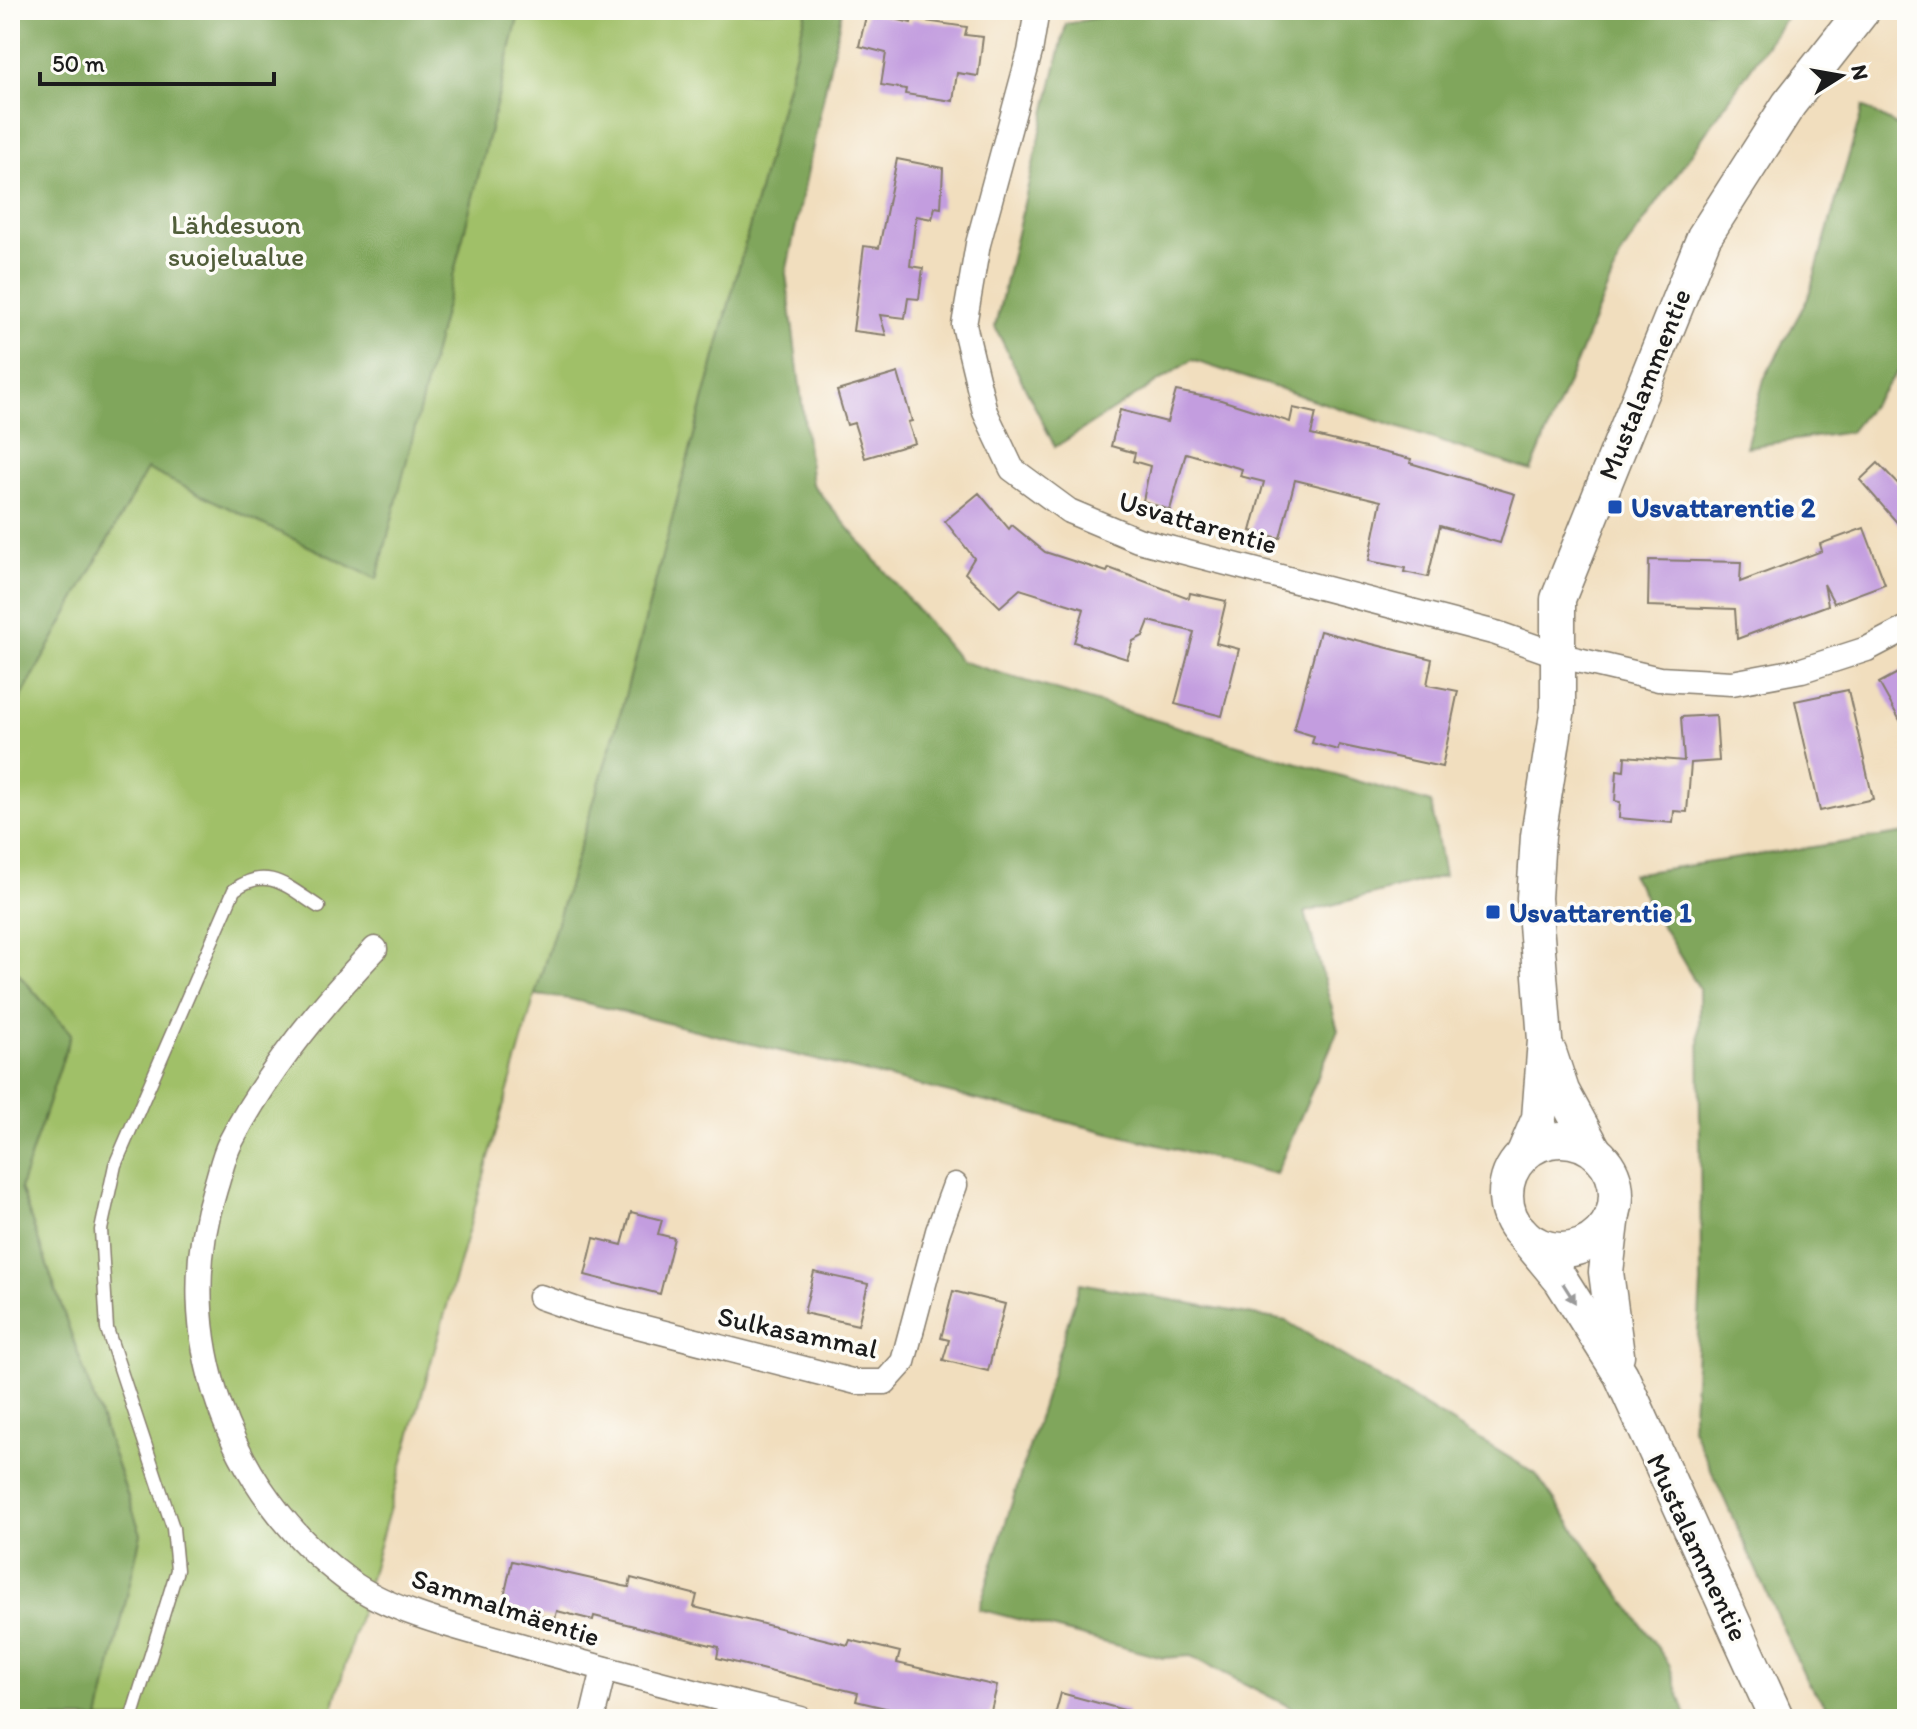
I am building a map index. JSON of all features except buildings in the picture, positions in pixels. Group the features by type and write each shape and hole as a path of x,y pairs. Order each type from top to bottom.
{"street":[{"name":"Usvattarentie","path":"1037,10 1030,52 978,244 964,325 985,412 1012,469 1069,511 1138,540 1496,633 1561,656 1646,677 1732,683 1802,670 1867,649 1907,628"},
{"name":"Mustalammentie","path":"1524,1153 1539,1118 1545,1040 1534,898 1538,836 1558,708 1561,656 1558,599 1704,237 1780,117 1863,10"},
{"name":"Sammalmäentie","path":"375,949 310,1026 230,1144 206,1217 197,1299 210,1384 245,1463 294,1531 351,1583 422,1617 604,1669 801,1719"},
{"name":"Mustalammentie","path":"1545,1040 1562,1091 1594,1150"},
{"path":"1558,1139 1577,1141 1594,1150 1614,1177 1617,1194 1613,1213 1594,1240 1576,1248 1557,1250 1536,1244 1521,1232 1509,1214 1506,1197 1513,1167 1524,1153 1538,1144 1558,1139"},
{"name":"Sulkasammal","path":"540,1297 583,1312 856,1382 885,1382 903,1362 938,1231 955,1185"},
{"name":"Mustalammentie","path":"1613,1213 1606,1272 1621,1375"},
{"name":"Mustalammentie","path":"1521,1232 1561,1280 1621,1375 1777,1719"},
{"path":"592,1719 604,1669"}],"lane":[{"path":"131,1719 177,1570 173,1528 107,1329 101,1230 115,1165 234,890 248,879 264,877 281,882 319,907"}],"green space":[{"path":"10,10 497,100 520,10 807,10 620,715 535,995 330,1719 99,1719 141,1534 20,1188 71,1034 10,964 10,718 138,485"},
{"name":"Lähdesuon suojelualue","path":"10,10 520,10 377,579 147,469 10,718"},
{"path":"807,10 842,10 786,273 812,484 960,661 1431,803 1444,876 1305,912 1338,1030 1276,1174 570,999 535,995 620,715"},
{"path":"1133,10 1791,10 1621,255 1531,471 1192,360 1055,447 995,327 1066,24"},
{"path":"1863,107 1907,131 1907,360 1850,432 1746,447 1764,379 1808,298"},
{"path":"1907,833 1907,1719 1838,1719 1807,1682 1692,1428 1701,1284 1699,988 1631,874"},
{"path":"10,964 71,1034 20,1188 141,1534 99,1719 10,1719"},
{"path":"1080,1283 1286,1321 1536,1474 1669,1664 1687,1719 1313,1719 1191,1656 1163,1658 979,1609"}],"place":[{"name":"Usvattarentie 2","path":"1615,507"},
{"name":"Usvattarentie 1","path":"1493,912"}]}
